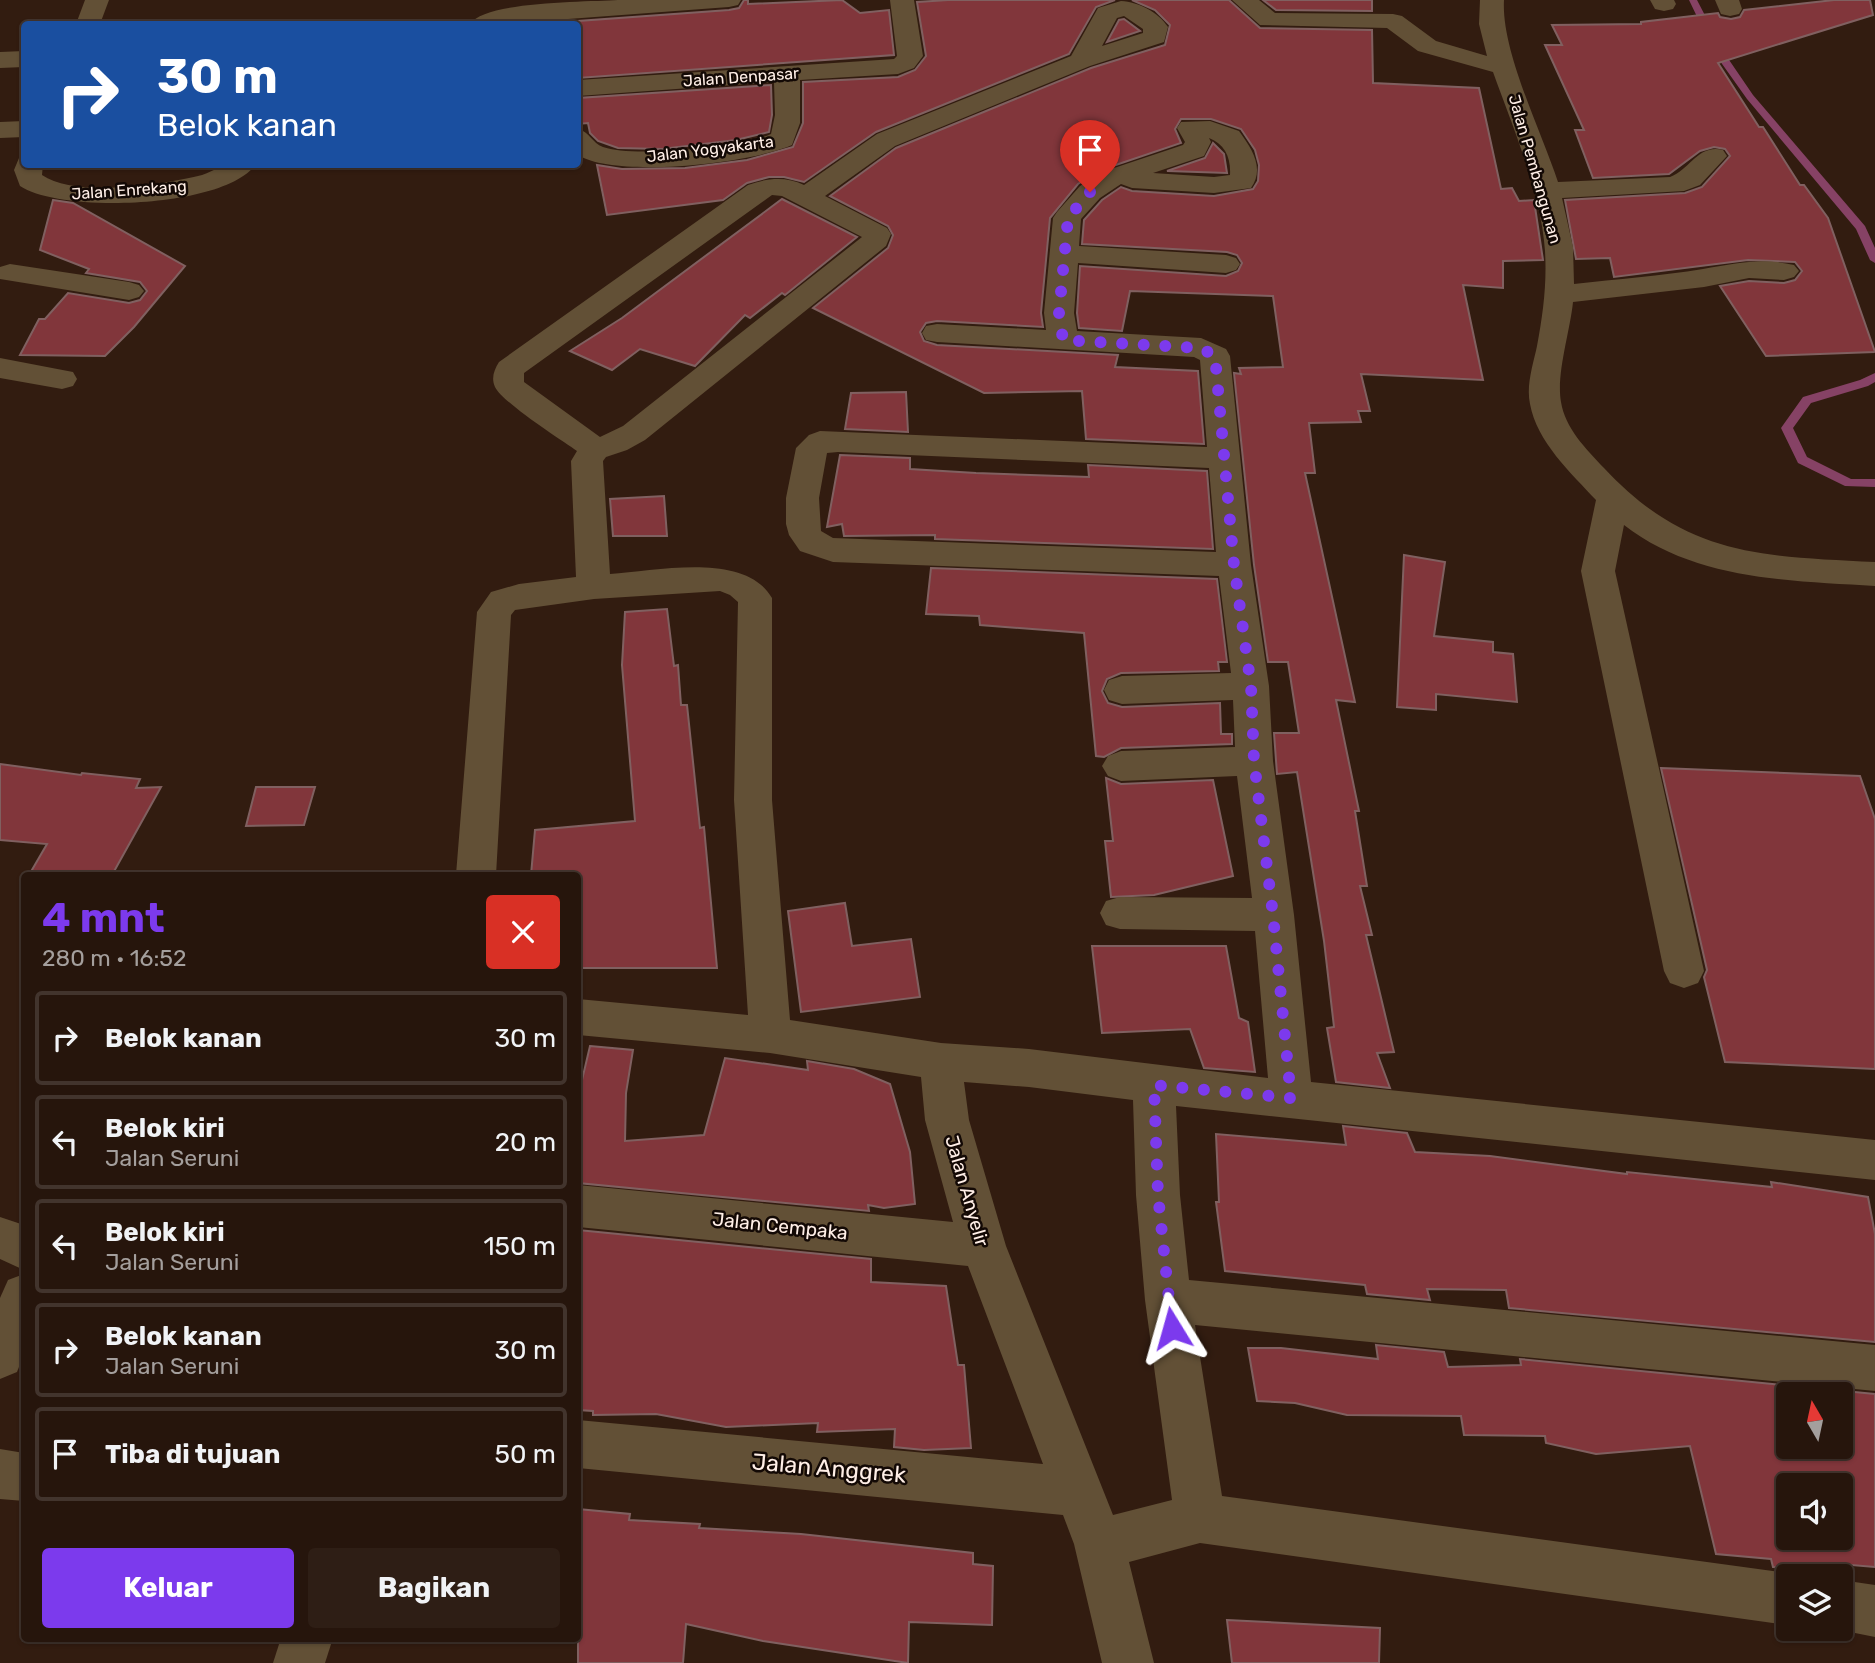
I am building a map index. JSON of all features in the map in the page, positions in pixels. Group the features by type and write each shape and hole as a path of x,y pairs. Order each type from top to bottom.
{"street":[{"path":"89,21 97,0"},
{"path":"496,13 729,0"},
{"name":"Jalan Denpasar","path":"581,88 893,67 905,64 911,51 902,0"},
{"path":"1244,0 1269,20 1393,21 1427,46 1480,62 1502,63"},
{"path":"1403,0 1409,16 1429,38 1445,47 1502,63"},
{"name":"Jalan Pembangunan","path":"1493,0 1491,11 1502,63 1558,236 1560,260 1545,402 1559,435 1591,476 1613,498 1641,523 1669,540 1731,562 1875,574"},
{"path":"0,61 21,59"},
{"path":"806,197 886,140 1081,61"},
{"name":"Jalan Yogyakarta","path":"581,143 596,154 653,158 774,143 783,139 785,134 789,108 786,73"},
{"path":"0,130 21,129"},
{"path":"1545,191 1674,185 1690,179 1713,156"},
{"name":"Jalan Enrekang","path":"28,168 30,181 41,189 57,194 85,195 153,191 202,184 233,173 239,168"},
{"path":"1063,340 1059,313 1068,218 1090,192 1109,179"},
{"path":"594,587 587,461 595,449 616,443 634,433 878,236 806,197 783,187 769,187 758,191 510,369 510,386 595,449"},
{"path":"1065,254 1226,264"},
{"path":"6,268 130,291"},
{"path":"1557,295 1704,278 1749,269 1784,271"},
{"path":"937,333 1201,348 1215,356 1234,565 1251,686 1254,761 1291,1098"},
{"path":"0,368 62,379"},
{"path":"1224,458 820,442 812,448 800,521 807,537 814,544 833,550 1234,565"},
{"path":"1613,498 1598,571 1684,971"},
{"path":"477,872 476,848 494,612 503,601 519,596 594,587 722,579 742,586 755,598 754,800 770,1035"},
{"path":"1122,690 1251,686"},
{"path":"1121,766 1254,761"},
{"path":"1119,913 1273,915"},
{"path":"581,1017 770,1035 958,1063 1028,1068 1154,1085 1875,1160"},
{"name":"Jalan Anyelir","path":"958,1063 947,1119 983,1247 1080,1492 1150,1531 1128,1663"},
{"path":"1154,1085 1158,1195 1168,1300 1150,1531 1776,1598"},
{"name":"Jalan Cempaka","path":"581,1206 983,1247"},
{"path":"0,1238 21,1245"},
{"path":"1168,1300 1875,1367"},
{"path":"0,1356 21,1304"},
{"name":"Jalan Anggrek","path":"581,1444 1080,1492"},
{"path":"0,1475 21,1477"},
{"path":"1853,1608 1875,1611"},
{"path":"299,1663 306,1642"}],"building":[{"path":"744,0 748,0 748,4 842,0 860,13 889,10 894,55 581,78 581,21 578,21 739,8"},
{"path":"1115,0 1096,7 1069,54 876,132 804,182 784,177 769,177 747,183 723,200 607,215 597,165 622,169 685,168 747,160 793,147 803,123 803,82 898,77 915,70 926,56 917,2"},
{"path":"1132,0 1229,0 1260,28 1372,30 1373,83 1479,88 1501,189 1512,188 1519,201 1534,200 1543,260 1503,261 1503,288 1463,285 1483,380 1361,374 1370,411 1358,411 1361,422 1309,423 1315,473 1305,473 1355,702 1336,700 1359,811 1355,811 1367,886 1360,886 1372,935 1366,935 1394,1052 1377,1053 1390,1088 1336,1082 1327,1028 1334,1027 1324,941 1297,772 1277,774 1274,733 1299,733 1288,662 1268,662 1254,565 1234,373 1241,374 1239,368 1283,367 1273,296 1130,291 1122,331 1079,328 1077,313 1080,266 1226,276 1238,271 1242,263 1237,255 1227,252 1082,244 1084,220 1102,200 1121,187 1132,191 1214,196 1253,189 1258,181 1259,165 1255,150 1241,129 1211,119 1181,119 1175,129 1181,143 1098,171 1078,184 1050,218 1041,313 1043,327 937,321 926,323 920,332 924,341 937,345 1118,355 1115,367 1198,371 1204,444 1086,439 1082,391 984,393 813,308 888,248 893,235 888,226 830,196 896,148 1091,68 1165,45 1170,25 1155,10"},
{"path":"1263,0 1372,0 1372,11 1276,10"},
{"path":"1834,0 1870,0 1873,15 1718,63 1800,185 1804,185 1828,218 1875,352 1766,356 1720,286 1749,281 1784,283 1795,280 1802,271 1795,262 1748,260 1614,277 1610,258 1576,259 1565,200 1685,193 1702,187 1730,156 1725,149 1714,147 1700,151 1669,174 1593,178 1575,130 1584,130 1545,45 1562,45 1552,25 1641,24 1718,13 1720,17 1731,19 1740,17 1744,10"},
{"path":"1124,19 1140,31 1107,42 1119,20"},
{"path":"771,85 772,115 769,132 736,140 662,149 618,148 598,141 590,133 588,123 581,124 581,98"},
{"path":"1213,143 1224,154 1227,173 1167,171 1205,158"},
{"path":"782,199 857,237 785,295 782,293 750,318 745,315 695,366 640,349 612,370 570,351 622,318"},
{"path":"53,200 73,203 185,266 134,327 105,356 20,355 39,319 45,319 68,293 129,303 140,300 147,291 140,282 86,273 89,269 40,250"},
{"path":"906,392 908,432 845,429 851,393"},
{"path":"840,455 910,458 910,469 976,473 1089,477 1088,465 1207,471 1213,549 935,539 935,535 844,536 842,524 827,527"},
{"path":"664,496 667,536 613,536 610,499"},
{"path":"1404,555 1445,562 1434,636 1493,642 1493,652 1513,654 1517,702 1436,694 1436,710 1397,707"},
{"path":"931,568 1217,579 1227,662 1218,662 1219,671 1121,673 1107,679 1102,691 1108,703 1122,707 1220,703 1221,734 1232,734 1232,744 1121,748 1104,757 1096,756 1084,633 980,625 979,616 926,614"},
{"path":"667,609 674,666 678,665 681,705 687,705 700,828 704,827 717,968 581,968 581,872 531,872 535,830 635,821 622,665 625,612"},
{"path":"0,764 81,775 140,779 136,788 161,787 114,872 31,872 47,844 0,840"},
{"path":"1661,768 1860,776 1875,819 1875,1069 1725,1062 1704,977 1707,970"},
{"path":"1106,778 1121,784 1213,780 1233,876 1154,895 1111,897 1105,841 1113,841"},
{"path":"256,787 315,787 304,825 246,826"},
{"path":"845,903 852,946 911,939 920,997 801,1012 788,911"},
{"path":"1092,946 1226,946 1239,1018 1248,1022 1255,1072 1204,1068 1190,1029 1102,1033"},
{"path":"590,1046 633,1050 626,1093 625,1141 704,1135 725,1058 808,1070 807,1061 854,1069 890,1084 910,1152 915,1204 884,1208 868,1205 869,1211 581,1183 581,1084"},
{"path":"1343,1126 1407,1133 1415,1152 1490,1156 1627,1174 1772,1187 1771,1182 1868,1197 1875,1234 1875,1342 1509,1308 1506,1290 1427,1289 1430,1300 1367,1294 1365,1285 1225,1271 1216,1202 1219,1202 1216,1134 1346,1145"},
{"path":"581,1230 871,1259 871,1282 946,1286 958,1365 964,1365 971,1448 924,1450 894,1447 895,1429 817,1432 818,1423 726,1427 656,1414 593,1415 593,1411 581,1410"},
{"path":"1376,1345 1444,1352 1448,1367 1521,1365 1520,1359 1776,1384 1776,1460 1853,1460 1853,1392 1875,1394 1875,1567 1853,1564 1776,1564 1776,1567 1773,1567 1771,1559 1716,1554 1690,1446 1596,1454 1546,1443 1545,1436 1464,1435 1461,1416 1347,1415 1295,1403 1257,1401 1248,1348 1281,1348 1378,1359"},
{"path":"581,1509 630,1514 629,1520 700,1524 699,1528 801,1534 973,1553 973,1564 993,1566 992,1625 909,1622 908,1663 763,1641 686,1624 683,1663 578,1663 578,1642 581,1642"},
{"path":"1227,1620 1380,1628 1379,1663 1232,1663"}],"waterway":[{"path":"1693,0 1720,54 1750,97 1861,228 1875,260"},
{"path":"1875,377 1864,383 1807,400 1787,428 1802,460 1849,483 1875,483"}],"route":[{"path":"1090,192 1076,205 1068,218 1059,313 1063,340 1201,348 1215,356 1234,565 1251,686 1254,761 1291,1098 1154,1085 1158,1195 1172,1328"}]}
